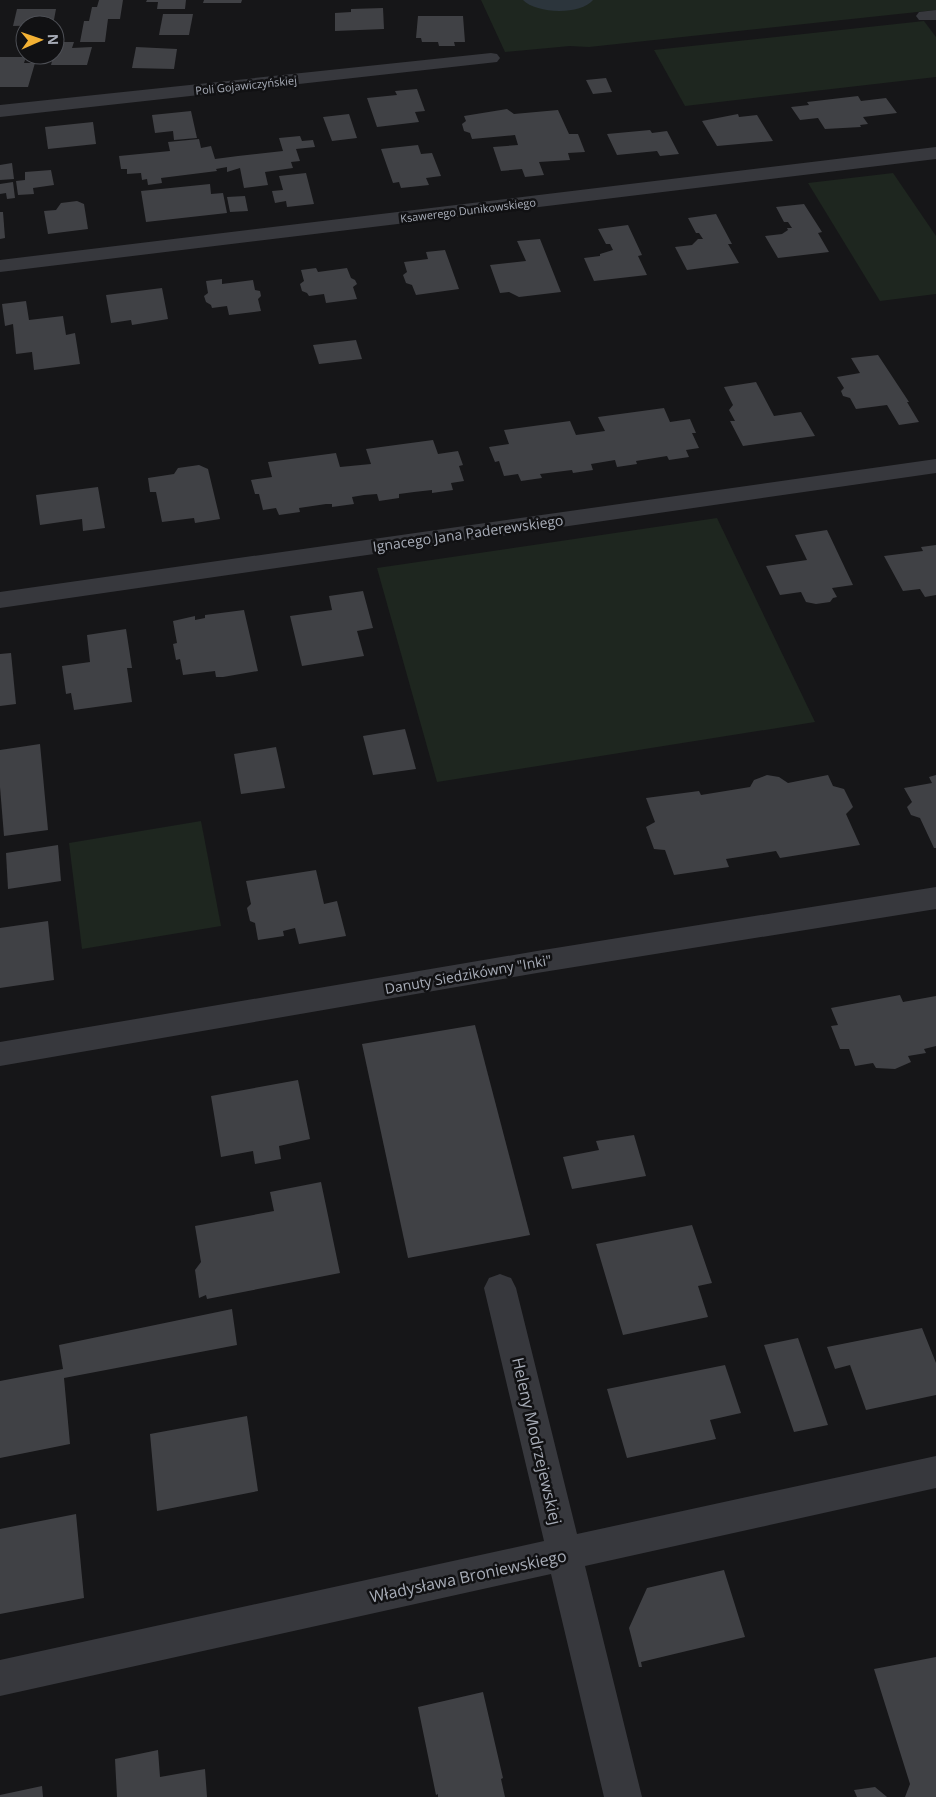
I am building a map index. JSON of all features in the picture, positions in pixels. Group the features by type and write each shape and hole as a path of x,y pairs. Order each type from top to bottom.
{"street":[{"name":"Poli Gojawiczyńskiej","path":"0,111 491,58"},
{"name":"Ksawerego Dunikowskiego","path":"0,266 936,152"},
{"name":"Ignacego Jana Paderewskiego","path":"0,600 936,466"},
{"name":"Danuty Siedzikówny \"Inki\"","path":"0,1054 518,965 936,898"},
{"name":"Heleny Modrzejewskiej","path":"500,1288 623,1797"},
{"name":"Władysława Broniewskiego","path":"0,1678 936,1472"}],"shaded area":[{"path":"481,0 936,0 936,10 589,47 570,46 505,52"},
{"path":"523,0 593,0 579,8 558,11 538,8 529,5"},
{"path":"924,21 936,37 936,77 685,106 654,50"},
{"path":"893,173 936,236 936,294 880,301 808,183"},
{"path":"717,518 815,722 437,782 377,568"},
{"path":"201,821 221,926 82,949 69,843"}],"building":[{"path":"99,0 123,0 120,19 108,19 105,42 80,42 84,21 89,21 92,7 97,7"},
{"path":"147,0 186,0 185,9 157,9 158,2 146,2"},
{"path":"204,0 242,0 241,3 203,3"},
{"path":"383,8 384,29 335,31 335,13 351,12 351,9"},
{"path":"17,9 56,9 55,15 16,15"},
{"path":"163,14 193,14 189,35 159,35"},
{"path":"418,16 463,16 465,42 454,42 455,46 439,46 438,42 422,42 421,38 416,38"},
{"path":"65,42 74,42 72,48 92,47 87,65 65,65"},
{"path":"136,47 177,49 174,69 132,68"},
{"path":"0,57 15,57 15,65 34,65 28,87 0,87"},
{"path":"606,78 612,92 593,94 586,80"},
{"path":"417,89 425,111 415,112 419,122 377,127 367,98 397,95 395,91"},
{"path":"858,96 861,101 886,98 897,113 863,117 868,124 860,125 861,127 825,129 818,118 800,120 791,107 809,105 807,102"},
{"path":"507,109 514,114 558,110 569,134 578,134 585,152 568,153 570,160 539,162 544,175 525,177 522,169 501,171 493,147 518,145 515,135 472,139 470,133 464,131 462,124 466,121 464,116"},
{"path":"191,111 197,138 174,140 173,131 155,133 152,115"},
{"path":"349,114 357,138 332,141 323,117"},
{"path":"738,114 739,117 757,115 773,141 717,146 702,121"},
{"path":"93,122 96,144 48,149 45,127"},
{"path":"650,130 652,133 667,131 679,154 660,156 657,151 617,155 607,134"},
{"path":"300,136 302,141 313,140 315,147 296,149 300,161 291,162 293,168 265,172 268,185 244,188 240,168 227,172 227,167 216,169 217,171 161,178 162,183 148,185 147,179 142,180 141,173 127,174 127,169 121,169 119,156 170,151 168,142 199,139 201,148 211,146 215,159 283,151 279,138"},
{"path":"418,145 421,154 432,153 441,176 426,178 429,185 401,188 399,182 393,183 381,149"},
{"path":"12,163 14,179 0,180 0,165"},
{"path":"51,170 54,185 33,188 34,194 18,195 16,181 25,180 25,172"},
{"path":"306,173 314,204 287,207 286,201 275,203 272,191 283,190 279,176"},
{"path":"13,182 15,198 7,199 6,193 0,194 0,184"},
{"path":"210,184 211,194 223,193 227,213 146,222 141,191"},
{"path":"245,196 248,211 230,212 227,197"},
{"path":"77,201 84,204 88,229 48,234 44,211 56,210 61,203"},
{"path":"804,204 822,232 818,233 829,252 778,258 765,236 782,234 788,230 787,228 792,228 788,222 784,222 776,207"},
{"path":"0,212 3,212 5,238 0,239"},
{"path":"716,214 732,244 728,244 739,263 687,270 675,247 692,245 698,239 703,239 699,233 696,233 688,218"},
{"path":"628,225 642,255 638,256 647,275 594,281 584,258 600,256 600,254 613,250 610,244 606,244 598,229"},
{"path":"540,239 561,292 519,297 509,292 500,293 490,265 526,261 517,241"},
{"path":"445,250 459,289 416,295 412,285 406,283 403,275 407,272 404,262 428,259 426,252"},
{"path":"316,268 318,272 347,268 351,278 357,284 353,287 357,299 326,303 324,294 309,296 302,291 300,284 304,281 301,270"},
{"path":"222,279 222,284 253,280 255,290 260,291 261,296 258,299 261,311 229,315 227,306 212,308 206,302 204,296 208,293 206,281"},
{"path":"162,288 168,319 132,325 131,320 111,323 106,295"},
{"path":"26,301 29,320 63,316 66,335 75,333 80,364 34,370 32,352 16,354 13,324 5,326 2,304"},
{"path":"356,340 362,359 319,364 313,345"},
{"path":"878,355 909,402 907,402 919,422 899,425 887,405 856,409 850,398 843,396 841,391 844,388 837,377 860,373 851,358"},
{"path":"756,382 774,416 801,412 815,436 743,446 730,421 735,421 729,410 733,405 724,387"},
{"path":"664,408 670,422 690,419 696,433 692,433 699,448 686,450 689,457 669,460 667,456 636,461 637,464 617,467 615,460 591,464 593,470 573,473 572,470 540,474 542,478 521,481 518,474 504,476 499,461 495,462 489,447 509,444 504,430 570,421 576,435 591,433 605,431 598,417"},
{"path":"433,440 438,454 458,451 463,465 459,466 464,481 451,483 453,490 432,493 432,490 399,494 399,498 379,501 377,494 364,495 352,497 354,504 332,507 332,504 326,504 299,508 300,512 279,515 276,508 263,510 259,494 255,494 251,480 272,477 268,462 336,453 340,467 371,464 366,449"},
{"path":"199,465 208,469 220,519 195,523 194,518 162,522 156,492 150,492 148,478 174,474 178,468"},
{"path":"98,487 105,528 83,531 82,519 40,525 36,495"},
{"path":"827,530 853,585 832,588 837,597 833,598 830,602 816,604 806,602 801,592 780,595 766,566 807,560 795,535"},
{"path":"936,545 936,595 925,597 920,589 903,591 884,556 923,551 921,547"},
{"path":"363,591 373,628 357,631 364,656 302,666 290,616 332,610 329,596"},
{"path":"244,610 258,671 223,677 216,677 215,671 183,675 180,659 176,660 173,644 177,643 173,621 195,616 195,620 205,618 205,615"},
{"path":"126,629 132,668 127,668 132,702 74,710 71,693 66,694 62,666 90,662 87,635"},
{"path":"11,653 16,704 0,706 0,654"},
{"path":"405,729 416,769 373,775 363,736"},
{"path":"40,744 48,830 4,836 0,787 0,750"},
{"path":"276,747 285,788 241,794 234,754"},
{"path":"767,775 779,777 788,783 828,775 833,786 844,789 853,807 846,814 860,845 780,858 776,851 726,859 729,867 674,875 665,850 654,849 646,827 655,822 646,798 699,791 701,795 750,787 754,780"},
{"path":"936,775 936,848 934,848 920,818 911,815 907,807 912,802 904,788 932,783 929,777"},
{"path":"58,845 61,881 8,889 6,853"},
{"path":"316,870 324,904 337,901 346,936 299,944 295,928 283,931 284,936 258,940 255,923 250,921 247,908 251,904 246,881"},
{"path":"48,921 54,980 0,988 0,928"},
{"path":"900,995 903,1002 936,996 936,1046 924,1049 926,1053 908,1056 911,1062 895,1069 876,1068 873,1063 855,1066 849,1049 840,1049 831,1026 838,1025 831,1008"},
{"path":"475,1025 530,1235 408,1258 362,1044"},
{"path":"298,1080 310,1139 279,1146 281,1159 255,1164 253,1151 221,1157 211,1096"},
{"path":"634,1135 646,1176 572,1189 563,1157 599,1150 596,1141"},
{"path":"321,1182 340,1273 207,1299 206,1295 199,1298 195,1270 201,1262 195,1226 274,1211 270,1192"},
{"path":"692,1225 712,1283 698,1286 708,1317 623,1335 596,1244"},
{"path":"232,1309 237,1345 64,1378 70,1444 0,1458 0,1381 63,1369 59,1345"},
{"path":"922,1328 936,1363 936,1395 866,1410 850,1365 835,1369 827,1347"},
{"path":"798,1338 828,1425 794,1432 764,1345"},
{"path":"725,1365 741,1413 710,1420 716,1439 627,1458 607,1389"},
{"path":"247,1416 258,1491 157,1511 150,1434"},
{"path":"76,1514 84,1598 0,1614 0,1529"},
{"path":"724,1570 745,1637 641,1662 642,1667 639,1667 629,1628 647,1588"},
{"path":"936,1657 936,1797 905,1797 910,1784 874,1669"},
{"path":"483,1692 503,1778 501,1779 505,1797 438,1797 438,1794 436,1795 418,1707"},
{"path":"158,1750 160,1777 205,1769 207,1797 117,1797 115,1759"},
{"path":"42,1786 43,1797 0,1797 0,1795"},
{"path":"875,1787 887,1797 857,1797 854,1790"}]}
